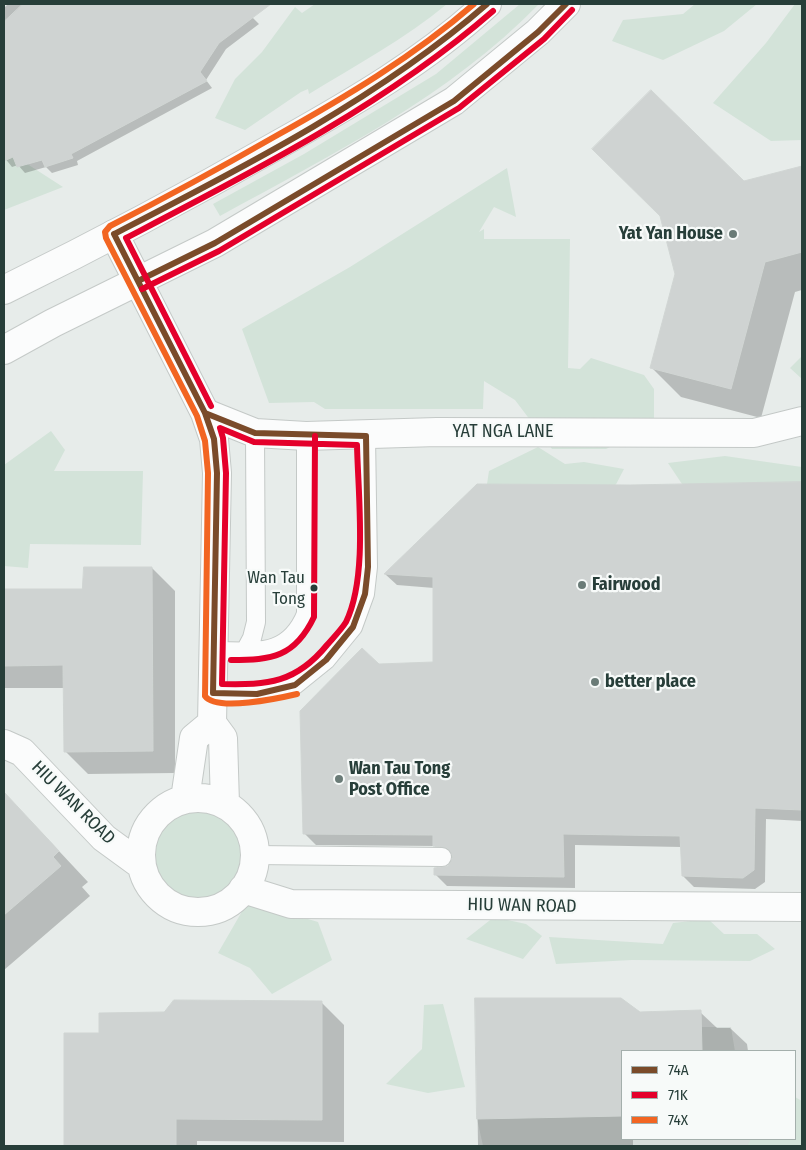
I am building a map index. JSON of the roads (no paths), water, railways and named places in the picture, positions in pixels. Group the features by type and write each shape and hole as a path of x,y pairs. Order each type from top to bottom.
{"street":[{"path":"4,290 190,195 389,80 453,35 487,4"},
{"path":"4,350 216,243 454,101 538,32 566,4"},
{"path":"114,234 206,413 214,439 217,473 212,723 223,738 225,804"},
{"name":"YAT NGA LANE","path":"206,413 255,432 306,436 366,436 446,432 754,433 802,422"},
{"path":"212,723 194,738 185,799 200,798 225,804 236,812 244,822 252,838 255,855"},
{"name":"HIU WAN ROAD","path":"4,744 22,752 104,838 141,865"},
{"name":"HIU WAN ROAD","path":"185,799 162,811 145,831 141,848 141,865 147,882 160,898 175,907 194,912 213,910 230,902 243,888 252,873 255,855"},
{"name":"HIU WAN ROAD","path":"243,888 291,904 802,907"}],"lane":[{"path":"245,651 252,638 256,622 255,432"},
{"path":"214,651 266,650 282,645 299,631 306,614 306,436"},
{"path":"213,693 257,694 295,685 326,660 353,627 365,594 368,567 366,436"},
{"path":"255,855 442,857"}],"place":[{"name":"Yat Yan House","path":"733,234"},
{"name":"Fairwood","path":"582,585"},
{"name":"Wan Tau Tong","path":"314,588"},
{"name":"better place","path":"595,682"},
{"name":"Wan Tau Tong Post Office","path":"339,779"}]}
